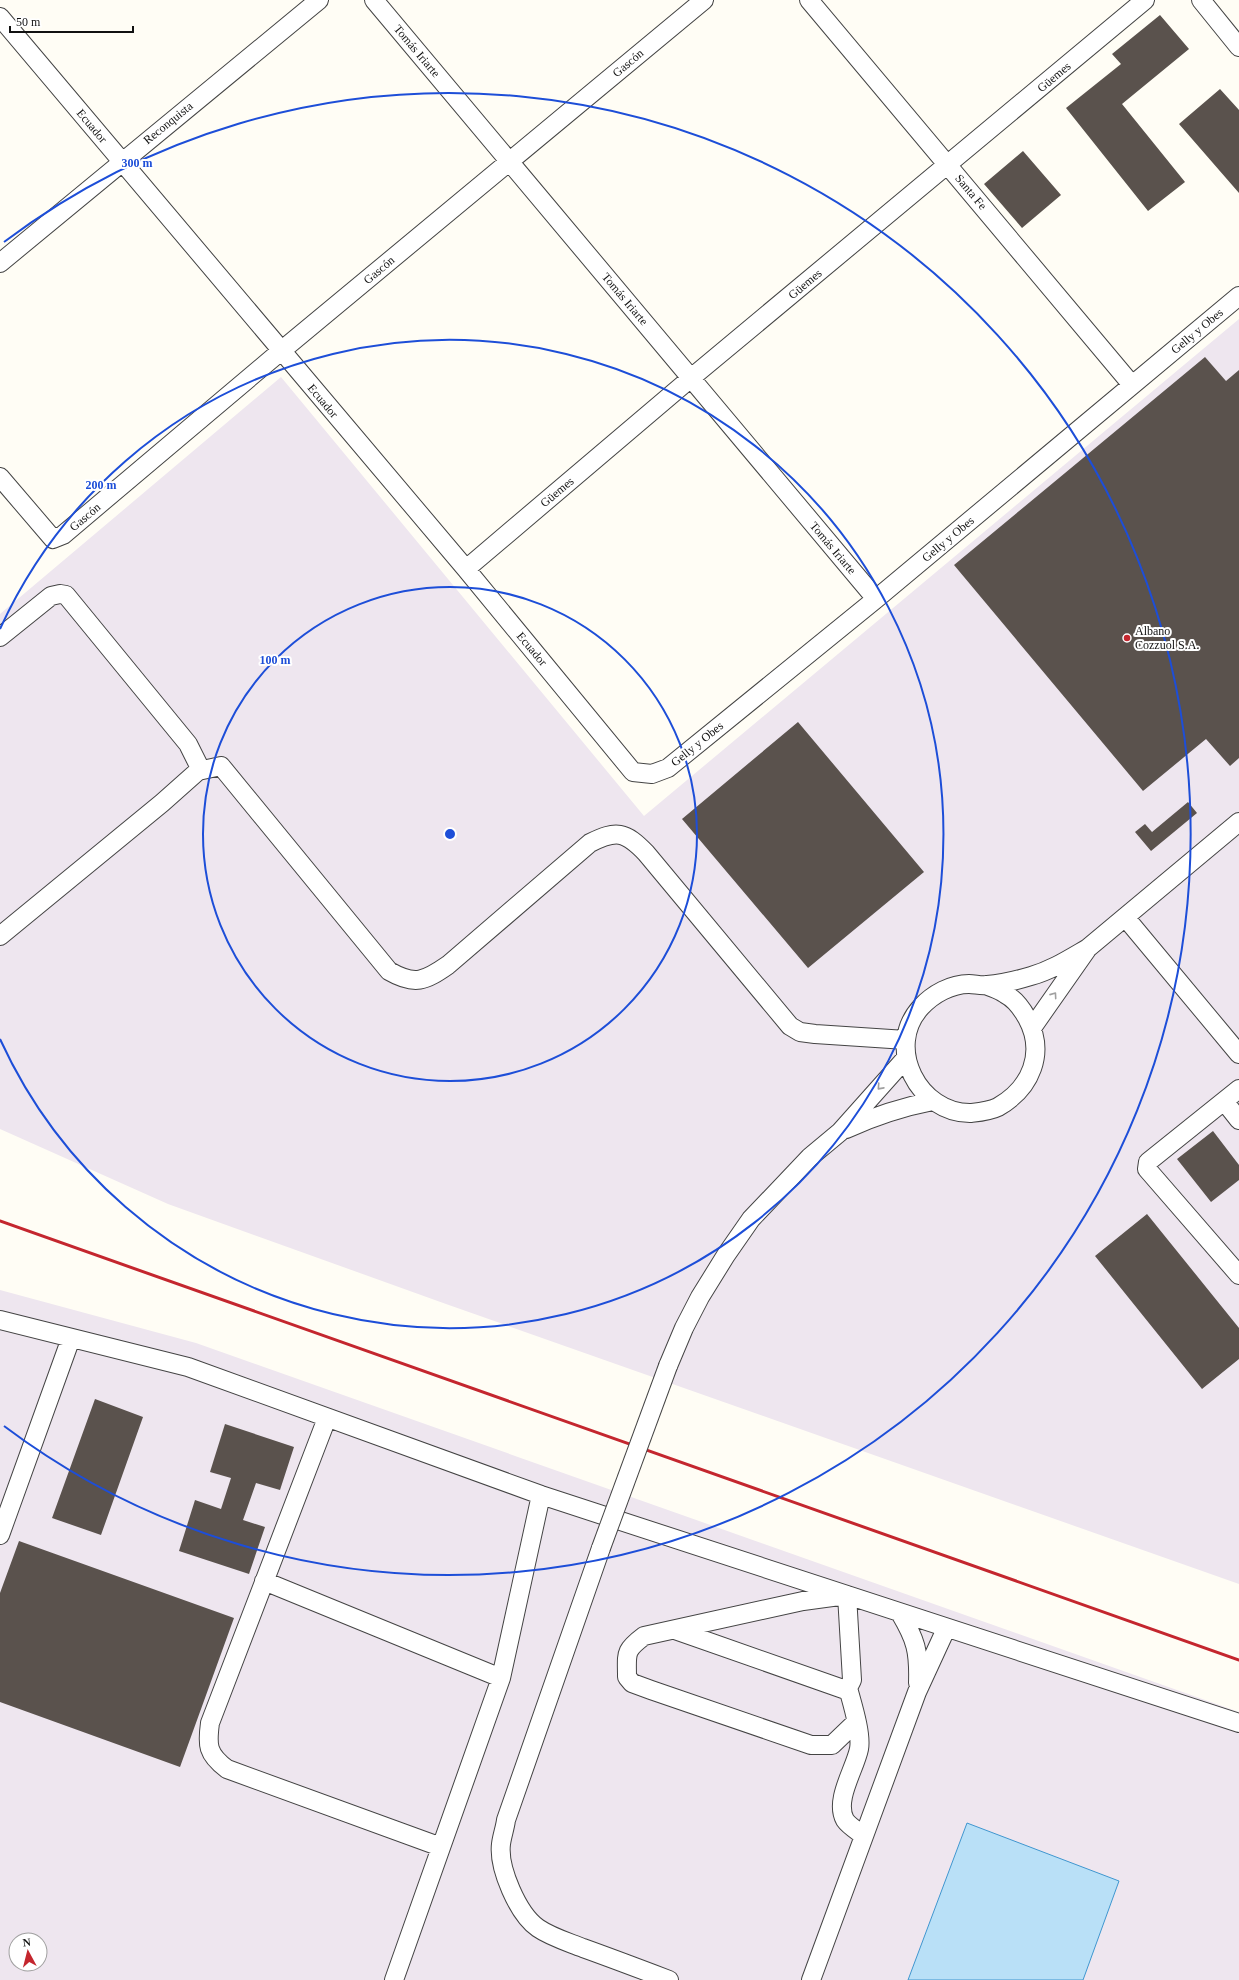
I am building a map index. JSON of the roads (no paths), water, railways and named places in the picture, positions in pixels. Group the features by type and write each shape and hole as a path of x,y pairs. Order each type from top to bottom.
{"street":[{"name":"Reconquista","path":"0,263 319,0"},
{"name":"Tomás Iriarte","path":"374,0 511,161 876,599"},
{"name":"Gascón","path":"0,478 53,539 63,535 281,351 704,0"},
{"name":"Santa Fe","path":"809,0 1132,385"},
{"name":"Güemes","path":"466,569 691,378 1145,0"},
{"path":"1201,0 1239,47"},
{"name":"Ecuador","path":"0,16 466,569 633,772 652,774"},
{"name":"Gelly y Obes","path":"652,774 668,768 876,599 1239,296"},
{"path":"0,637 50,596 60,594 66,596 188,744 200,770"},
{"path":"0,936 200,770 221,766 389,971 404,979 419,980 433,976 448,965 590,843 608,835 623,835 636,842 646,852 790,1026 800,1032 815,1034 906,1040"},
{"path":"986,985 1006,994 1022,1009 1032,1028 1036,1044 1035,1060 1030,1075 1021,1089 1009,1100 995,1108 980,1112 963,1113 948,1109 933,1101 917,1084 911,1074 906,1058 906,1040 914,1018 920,1007 934,995 950,987 968,984 986,985 1030,977 1053,969 1088,948 1239,822"},
{"path":"1125,917 1239,1054"},
{"path":"1032,1028 1088,948"},
{"path":"669,1980 556,1937 538,1928 525,1916 506,1878 501,1860 501,1844 506,1820 601,1548 668,1366 684,1328 700,1297 743,1231 799,1168 840,1132 906,1058"},
{"path":"1239,1089 1148,1162 1147,1169 1239,1275"},
{"path":"840,1132 872,1117 904,1106 933,1101"},
{"path":"1224,1101 1239,1120"},
{"path":"0,1320 188,1367 541,1495 848,1595 946,1629 1239,1723"},
{"path":"0,1535 72,1338"},
{"path":"327,1418 210,1722 208,1739 209,1750 217,1761 227,1768 441,1846"},
{"path":"394,1980 501,1678 541,1495"},
{"path":"264,1581 501,1678"},
{"path":"848,1595 803,1601 644,1636 631,1646 627,1656 627,1677 632,1683 811,1745 832,1745 856,1722"},
{"path":"848,1595 852,1680 848,1688 860,1748 843,1798 842,1810 846,1821 864,1836"},
{"path":"900,1613 917,1646 919,1662 917,1692"},
{"path":"811,1980 917,1692 946,1629"},
{"path":"676,1630 839,1689 848,1688"}],"water":[{"path":"967,1823 1119,1881 1083,1980 908,1980"}],"railway":[{"path":"0,1221 1239,1660"}],"place":[{"name":"Albano Cozzuol S.A.","path":"1127,638"}]}
